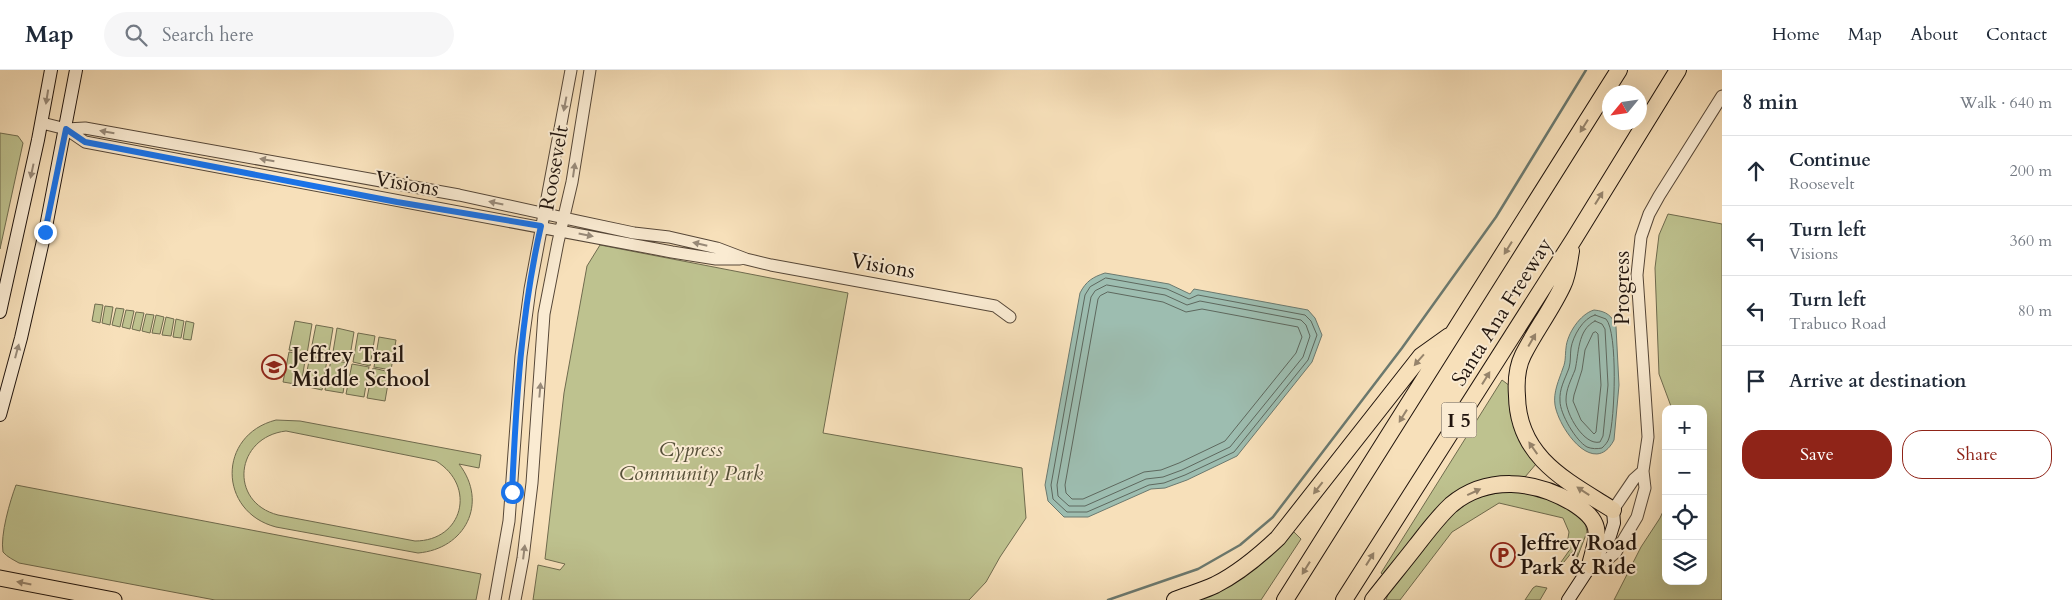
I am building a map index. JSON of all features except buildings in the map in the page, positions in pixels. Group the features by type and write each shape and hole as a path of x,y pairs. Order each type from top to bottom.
{"highway":[{"name":"Santa Ana Freeway","path":"1285,600 1457,330 1619,70"},
{"name":"Santa Ana Freeway","path":"1344,600 1574,239 1678,70"},
{"path":"1574,239 1564,284 1523,356 1518,378 1517,405 1525,434 1544,462 1554,472 1613,510"},
{"path":"1175,600 1230,576 1255,559 1278,538 1421,356 1457,330"},
{"path":"1373,600 1451,506 1470,494 1486,487 1500,484 1514,483 1540,488 1566,499 1590,515 1596,528 1590,565"}],"main road":[{"path":"0,312 42,123 51,70"},
{"path":"0,415 23,328 66,129 76,70"},
{"path":"1568,600 1612,532 1614,524 1613,510"},
{"path":"0,578 114,600"}],"street":[{"name":"Roosevelt","path":"495,600 509,521 521,356 530,289 571,70"},
{"name":"Roosevelt","path":"515,600 523,558 532,483 544,314 572,182 590,70"},
{"name":"Progress","path":"1590,565 1609,558 1616,552 1637,517 1645,488 1643,471 1648,436 1637,275 1641,237 1649,214 1659,196 1722,96"},
{"name":"Visions","path":"42,123 66,129 85,128 123,134 459,195 717,248 746,259 995,306 1010,317"},
{"name":"Visions","path":"66,129 85,142 397,202 541,226 716,259 746,259"},
{"path":"1613,510 1634,479 1643,471"}],"green space":[{"path":"0,133 18,136 23,143 0,249"},
{"path":"1668,214 1722,224 1722,600 1614,600 1641,547 1662,514 1662,585 1707,585 1707,405 1671,405 1659,374 1655,268 1659,235"},
{"name":"Cypress Community Park","path":"600,245 848,293 823,433 1022,468 1026,518 986,582 969,600 533,600 538,565 560,570 565,564 545,559 564,393 587,266"},
{"path":"95,304 103,305 100,323 92,321"},
{"path":"105,306 113,307 110,325 102,323"},
{"path":"116,308 124,309 120,327 112,325"},
{"path":"126,310 134,311 130,329 122,327"},
{"path":"136,312 144,313 140,331 132,329"},
{"path":"146,314 154,315 150,333 142,331"},
{"path":"156,315 164,317 160,334 152,333"},
{"path":"166,317 174,319 171,336 162,335"},
{"path":"176,319 184,321 181,338 173,337"},
{"path":"186,321 194,323 191,340 183,339"},
{"path":"295,321 312,324 307,354 289,350"},
{"path":"316,325 333,328 328,358 310,355"},
{"path":"337,328 354,332 349,362 332,358"},
{"path":"358,333 375,336 370,366 353,362"},
{"path":"379,337 396,340 391,370 374,367"},
{"path":"289,352 306,355 301,385 283,382"},
{"path":"310,356 327,360 322,390 304,386"},
{"path":"331,360 348,363 343,393 325,390"},
{"path":"352,364 369,367 364,397 346,394"},
{"path":"373,368 390,372 385,401 367,398"},
{"path":"1502,380 1510,386 1527,452 1536,464 1525,477 1491,479 1385,577 1381,573"},
{"path":"276,420 300,421 481,455 479,468 459,464 468,479 472,494 472,508 467,522 460,533 448,543 434,550 418,553 276,527 257,519 243,506 235,491 232,474 235,456 243,441 257,428","holes":["286,431 436,461 449,472 457,484 460,497 459,510 454,522 444,532 431,539 415,541 278,515 262,508 251,497 245,484 244,470 248,457 256,445 269,436"]},
{"path":"16,485 481,574 476,600 215,600 19,563 3,552 2,545 6,518"},
{"path":"1514,490 1543,495 1578,515 1585,522 1587,532 1577,558 1577,546 1555,573 1571,548 1567,544 1569,532 1563,518 1499,503 1452,532 1400,600 1386,600 1390,589 1444,521 1454,512 1475,499"},
{"path":"1293,531 1301,539 1261,600 1193,600"},
{"path":"1536,586 1547,588 1540,600 1525,600 1533,588"}],"water":[{"path":"1105,273 1169,284 1190,294 1194,289 1308,310 1315,318 1322,335 1312,362 1237,456 1187,480 1165,488 1151,489 1088,517 1064,517 1048,501 1045,485 1080,293 1090,280"},
{"path":"1594,310 1608,315 1616,327 1619,385 1614,440 1606,450 1597,454 1588,452 1570,437 1563,426 1555,405 1555,395 1565,363 1569,337 1579,320"}],"waterway":[{"path":"1108,600 1198,569 1240,545 1273,517 1402,348 1496,217 1586,70"}],"place":[{"name":"Jeffrey Trail Middle School","path":"274,367"},
{"name":"Jeffrey Road Park & Ride","path":"1503,555"}],"route":[{"path":"45,232 66,129 85,142 397,202 541,226 521,356 512,492"}]}
